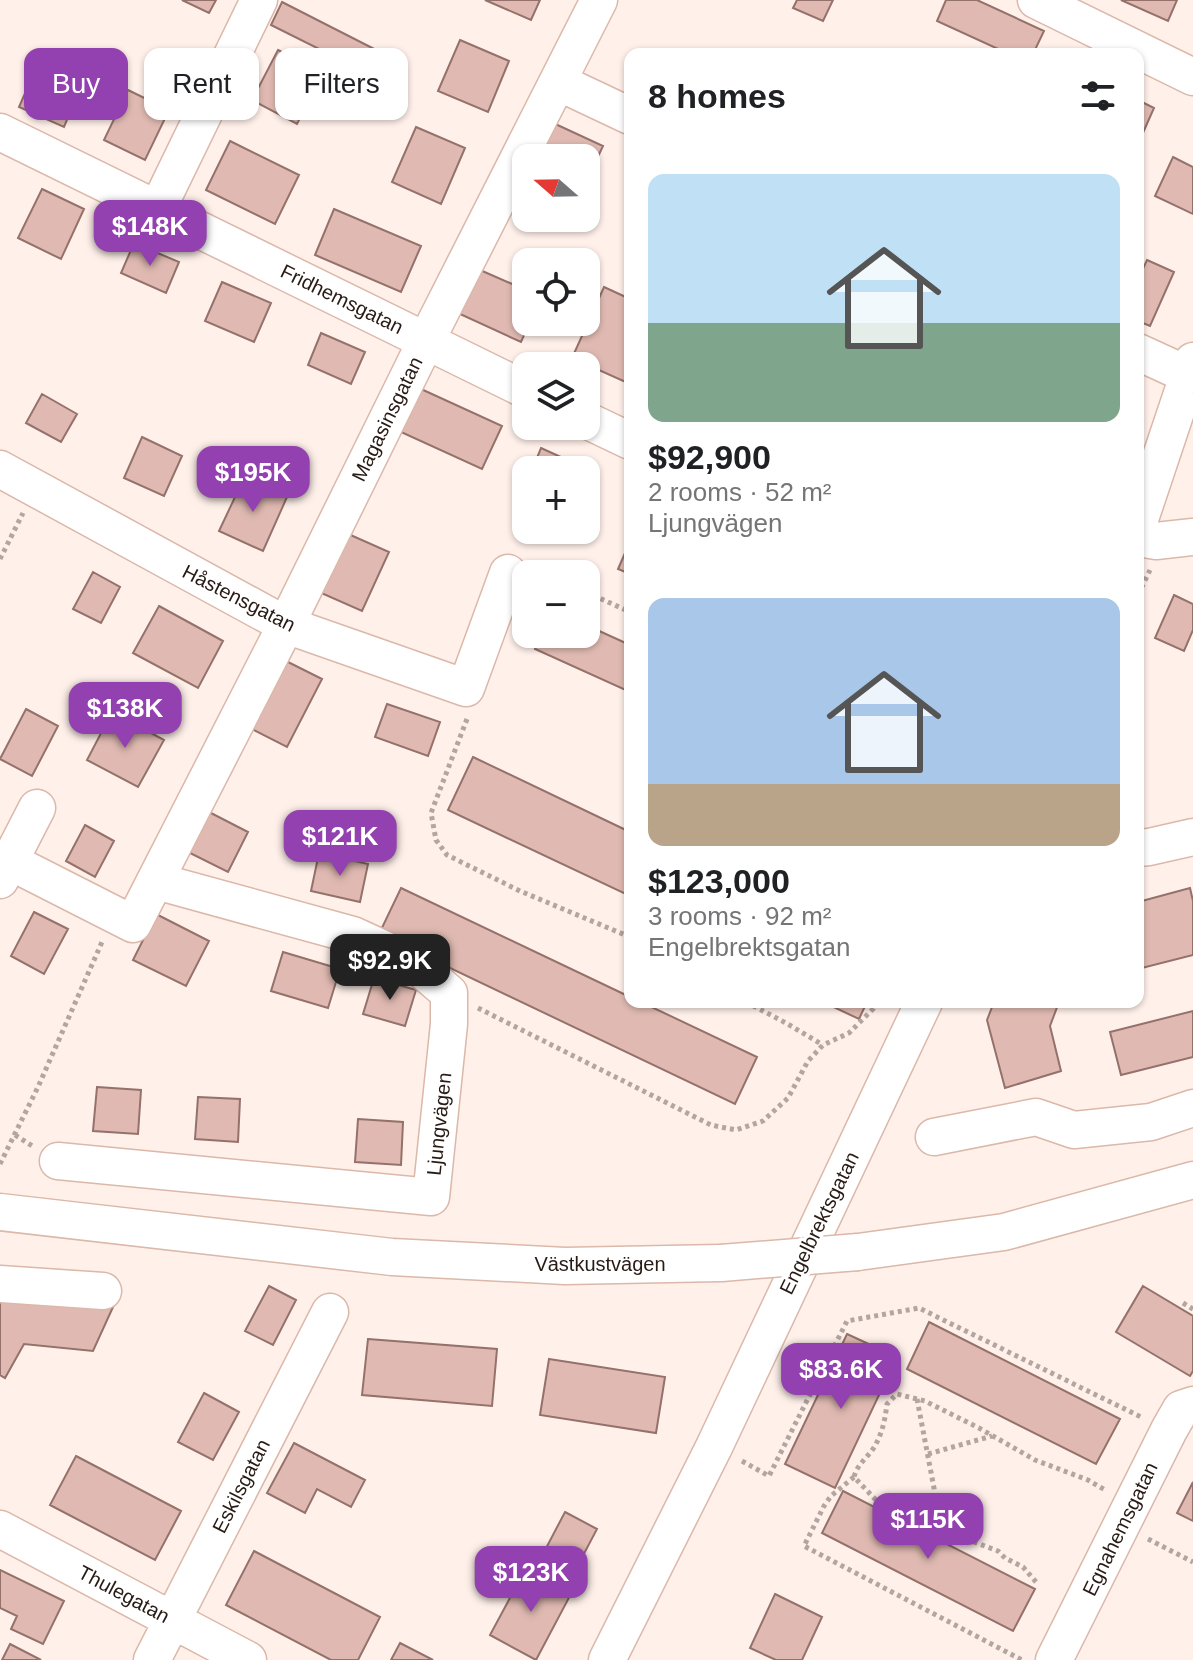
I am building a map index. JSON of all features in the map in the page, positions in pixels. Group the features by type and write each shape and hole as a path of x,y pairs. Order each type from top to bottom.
{"street":[{"path":"157,210 259,0"},
{"name":"Magasinsgatan","path":"5,870 133,924 599,0"},
{"path":"1036,0 1134,48"},
{"path":"1144,53 1193,77"},
{"path":"558,82 624,113"},
{"name":"Fridhemsgatan","path":"0,132 512,383"},
{"path":"1144,354 1190,368 1144,507"},
{"path":"600,427 624,438"},
{"name":"Håstensgatan","path":"0,469 286,625 466,688"},
{"path":"1144,539 1156,541 1193,537"},
{"path":"466,688 508,573"},
{"path":"5,870 37,808"},
{"path":"1144,847 1193,837"},
{"path":"156,881 353,935 414,963 449,993"},
{"name":"Ljungvägen","path":"58,1161 431,1197 449,1024 449,993"},
{"name":"Engelbrektsgatan","path":"607,1660 714,1447 921,1008"},
{"path":"934,1137 1036,1117 1074,1130 1151,1122 1193,1108"},
{"name":"Västkustvägen","path":"0,1212 392,1257 565,1266 721,1263 858,1252 1004,1232 1193,1180"},
{"path":"0,1284 103,1291"},
{"name":"Eskilsgatan","path":"152,1660 330,1312"},
{"name":"Egnahemsgatan","path":"1054,1660 1181,1418"},
{"name":"Thulegatan","path":"0,1529 248,1660"}],"path":[{"path":"0,559 35,489"},
{"path":"600,598 624,609"},
{"path":"466,688 470,712 431,813 436,840 447,855 520,891 624,934"},
{"path":"449,993 711,1125 736,1130 763,1121 788,1098 808,1061 823,1045 849,1033 873,1008"},
{"path":"757,1008 823,1045"},
{"path":"1183,1303 1193,1309"},
{"path":"736,1459 769,1476 847,1321 919,1308 1181,1418"},
{"path":"1022,1660 804,1546 831,1496 854,1477 856,1469 874,1448 885,1423 887,1404 897,1394 925,1401 1035,1460 1088,1480 1128,1515 1193,1562"},
{"path":"917,1399 938,1509 936,1536"},
{"path":"928,1454 993,1436"},
{"path":"854,1477 876,1500 893,1502 913,1511 929,1525 998,1551 1023,1567 1036,1582"},
{"path":"1000,1567 1005,1558"}],"building":[{"path":"182,0 216,0 209,13"},
{"path":"485,0 540,0 531,20"},
{"path":"797,0 833,0 823,21 793,8"},
{"path":"946,0 977,0 1044,31 1036,48 996,48 937,21"},
{"path":"1121,0 1177,0 1168,21"},
{"path":"282,2 372,48 317,48 271,25"},
{"path":"460,40 509,61 488,112 438,91"},
{"path":"275,56 275,112 259,104 259,87"},
{"path":"128,90 144,98 144,120 164,120 145,160 104,140 114,120 128,120"},
{"path":"1144,103 1154,108 1144,130"},
{"path":"48,120 67,120 64,127"},
{"path":"551,122 599,144 541,144"},
{"path":"416,127 465,148 441,204 392,182"},
{"path":"230,141 299,175 275,224 206,190"},
{"path":"1173,157 1193,167 1193,214 1155,196"},
{"path":"42,189 84,209 61,259 18,238"},
{"path":"334,209 421,246 401,292 315,255"},
{"path":"134,243 179,262 166,293 121,273"},
{"path":"1147,260 1174,272 1150,326 1144,324 1144,266"},
{"path":"480,270 512,284 512,336 524,336 521,342 460,314"},
{"path":"222,282 271,303 254,342 205,321"},
{"path":"604,287 624,296 624,381 600,371 600,352 575,352 582,336 600,336 600,296"},
{"path":"321,333 365,352 351,384 308,365"},
{"path":"421,389 502,426 482,469 401,432"},
{"path":"42,394 77,414 61,442 26,423"},
{"path":"142,437 182,456 164,496 124,478"},
{"path":"541,448 559,456 538,456"},
{"path":"244,478 287,497 263,551 219,531"},
{"path":"346,533 389,552 362,611 319,592"},
{"path":"624,555 624,572 618,569"},
{"path":"93,572 120,587 101,623 73,609"},
{"path":"1174,595 1193,604 1193,630 1184,651 1155,638"},
{"path":"159,606 223,641 198,688 133,653"},
{"path":"600,631 624,642 624,689 535,649 600,648"},
{"path":"282,659 322,679 287,747 248,727"},
{"path":"387,704 440,722 428,756 375,737"},
{"path":"26,709 58,726 32,776 0,759"},
{"path":"112,712 164,740 138,787 87,760"},
{"path":"473,757 624,829 624,893 448,810"},
{"path":"209,812 248,832 228,872 188,852"},
{"path":"85,825 114,841 95,877 66,861"},
{"path":"319,853 368,864 360,902 311,891"},
{"path":"401,888 624,994 624,1008 654,1008 757,1057 735,1104 379,934"},
{"path":"1190,888 1193,901 1193,955 1144,967 1144,900"},
{"path":"34,912 68,929 44,974 11,956"},
{"path":"156,914 209,941 186,986 133,960"},
{"path":"283,952 340,969 328,1008 271,991"},
{"path":"374,978 416,990 405,1026 363,1014"},
{"path":"836,1008 864,1008 859,1019"},
{"path":"992,1008 1057,1008 1050,1026 1061,1071 1005,1088 987,1020"},
{"path":"1193,1011 1193,1057 1121,1075 1110,1032"},
{"path":"97,1087 141,1090 138,1134 93,1131"},
{"path":"198,1097 240,1099 238,1142 195,1139"},
{"path":"358,1119 403,1122 401,1165 355,1162"},
{"path":"269,1286 296,1300 273,1345 245,1331"},
{"path":"1143,1286 1193,1316 1193,1371 1190,1376 1116,1332"},
{"path":"0,1297 113,1307 93,1351 24,1344 5,1378 0,1375"},
{"path":"929,1322 1120,1419 1096,1464 907,1369"},
{"path":"847,1334 897,1357 835,1488 785,1464"},
{"path":"368,1339 497,1349 492,1406 362,1395"},
{"path":"549,1359 665,1377 656,1433 540,1415"},
{"path":"204,1393 239,1412 213,1460 178,1442"},
{"path":"294,1443 365,1480 351,1507 317,1489 305,1513 267,1493"},
{"path":"76,1456 181,1511 155,1560 50,1505"},
{"path":"1193,1482 1193,1521 1177,1513"},
{"path":"843,1491 1035,1589 1013,1631 822,1533"},
{"path":"565,1512 597,1529 576,1569 544,1552"},
{"path":"254,1551 380,1617 358,1660 331,1660 226,1605"},
{"path":"526,1568 572,1592 536,1660 490,1635"},
{"path":"0,1570 64,1601 43,1644 11,1629 17,1616 0,1608"},
{"path":"775,1594 822,1617 802,1660 776,1660 750,1648"},
{"path":"400,1643 433,1660 391,1660"},
{"path":"10,1644 41,1660 2,1660"}]}
